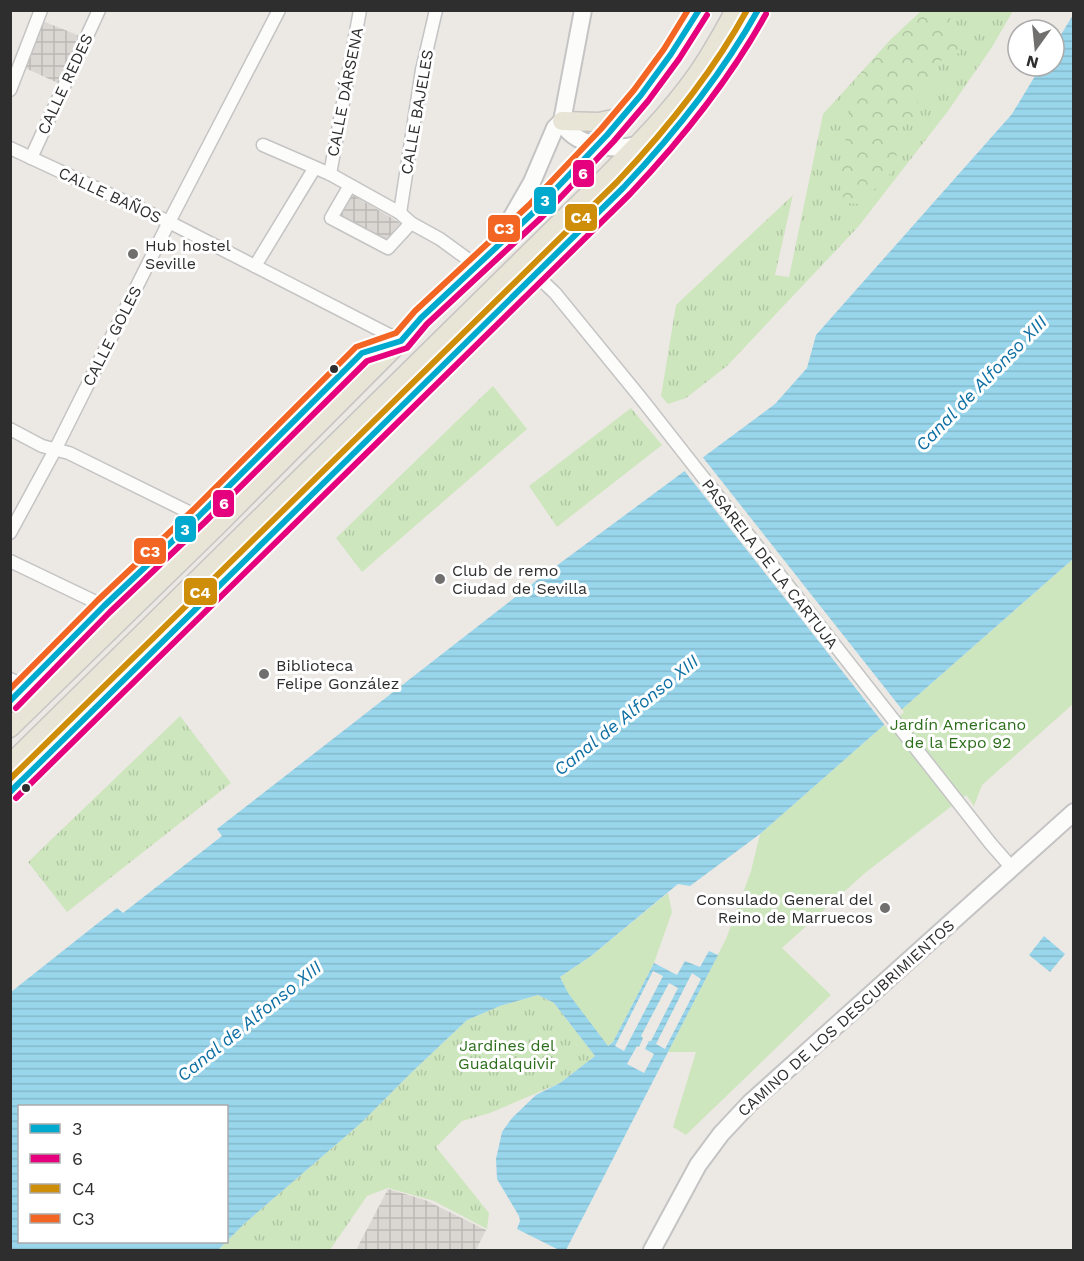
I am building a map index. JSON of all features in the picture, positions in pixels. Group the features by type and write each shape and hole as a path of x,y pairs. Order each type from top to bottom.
{"main road":[{"path":"10,764 523,261 608,148 622,117 680,44 699,10"},
{"path":"10,728 217,526 422,318 582,165 608,148 637,145 684,92 707,60 735,10"},
{"path":"569,122 599,122 622,117"},
{"path":"582,165 596,160 607,160 608,148"}],"street":[{"path":"10,90 41,10"},
{"name":"CALLE REDES","path":"31,158 99,10"},
{"name":"CALLE GOLES","path":"10,533 55,450 169,222 279,10"},
{"name":"CALLE DÁRSENA","path":"330,174 360,10"},
{"name":"CALLE BAJELES","path":"400,213 422,69 435,10"},
{"path":"569,122 583,10"},
{"path":"569,122 608,148"},
{"path":"490,254 532,182 555,128 569,122"},
{"path":"263,146 330,174 349,187 400,213 411,223 440,239 477,266"},
{"name":"CALLE BAÑOS","path":"10,148 169,222 400,341"},
{"path":"255,266 314,169"},
{"path":"349,187 332,218 388,249 411,223"},
{"name":"PASARELA DE LA CARTUJA","path":"537,276 548,285 639,397 1012,868"},
{"path":"10,429 55,450 69,453 217,526"},
{"path":"10,561 104,606"},
{"path":"10,679 27,687 36,703"},
{"name":"CAMINO DE LOS DESCUBRIMIENTOS","path":"652,1251 678,1199 698,1166 721,1134 750,1103 1074,812"}],"green space":[{"path":"922,10 951,11 950,24 961,35 959,53 935,63 938,74 936,85 918,94 917,117 901,128 894,170 860,204 845,203 836,171 845,144 855,79 891,39"},
{"path":"928,11 1013,11 1009,18 1006,18 1006,23 992,47 948,111 858,227 727,366 686,398 668,404 661,396 676,305 793,195 775,275 789,277 823,114 855,79"},
{"path":"493,386 527,429 362,572 336,538"},
{"path":"631,408 662,445 557,527 529,486"},
{"name":"Jardín Americano de la Expo 92","path":"1073,559 1073,704 982,785 974,806 966,795 865,873 782,948 831,995 686,1135 673,1127 696,1052 668,1052 726,939 751,871 760,834"},
{"path":"180,716 231,783 67,912 28,862"},
{"name":"Jardines del Guadalquivir","path":"668,893 672,912 654,963 613,1042 607,1046 567,993 560,977 591,956"},
{"name":"Jardines del Guadalquivir","path":"538,995 554,1003 595,1056 560,1083 490,1113 462,1121 436,1147 489,1213 487,1229 434,1201 388,1188 367,1196 330,1250 218,1250 228,1243 228,1240 244,1224 361,1123 467,1020 500,1006"}],"shaded area":[{"path":"40,20 80,36 60,84 23,67"},
{"path":"346,191 407,227 388,248 331,218"},
{"path":"388,1189 425,1200 486,1230 476,1250 356,1250"}],"water":[{"name":"Canal de Alfonso XIII","path":"1073,15 1073,559 760,834 690,886 678,884 591,956 560,977 568,993 608,1046 613,1042 654,963 677,975 685,961 700,967 709,951 718,955 566,1250 559,1250 517,1229 519,1216 497,1179 496,1159 502,1132 512,1118 536,1095 560,1083 595,1056 554,1003 538,995 500,1006 467,1020 361,1123 228,1240 228,1105 18,1105 18,1243 225,1243 218,1250 11,1250 11,992 117,908 123,913 222,836 217,829 536,581 775,404 807,368 816,335 1012,114 1034,78 1066,78 1066,26","holes":["653,971 663,976 624,1051 615,1046","692,973 701,979 665,1049 656,1044","669,983 678,988 645,1049 654,1054 644,1073 627,1064 637,1046 639,1047 643,1038 641,1036"]},
{"path":"1044,936 1065,954 1050,972 1029,955"}],"pier":[{"path":"701,455 904,712 887,728 683,469"}],"transit line":[{"name":"C3","path":"10,689 356,347 396,333 415,311 529,205 601,129 634,90 664,49 688,10"},
{"name":"3","path":"10,701 362,353 401,341 421,318 535,211 607,135 641,95 699,10"},
{"name":"C4","path":"10,779 617,182 704,79 747,10"},
{"name":"3","path":"10,792 623,188 661,146 713,81 758,10"},
{"name":"6","path":"16,798 630,194 704,109 752,39 766,14"},
{"name":"6","path":"16,708 110,612 205,522 367,361 407,348 427,324 542,217 614,141 648,101 679,59 707,15"}],"place":[{"name":"Hub hostel Seville","path":"133,254"},
{"name":"Club de remo Ciudad de Sevilla","path":"440,579"},
{"name":"Biblioteca Felipe González","path":"264,674"},
{"name":"Consulado General del Reino de Marruecos","path":"885,908"}]}
